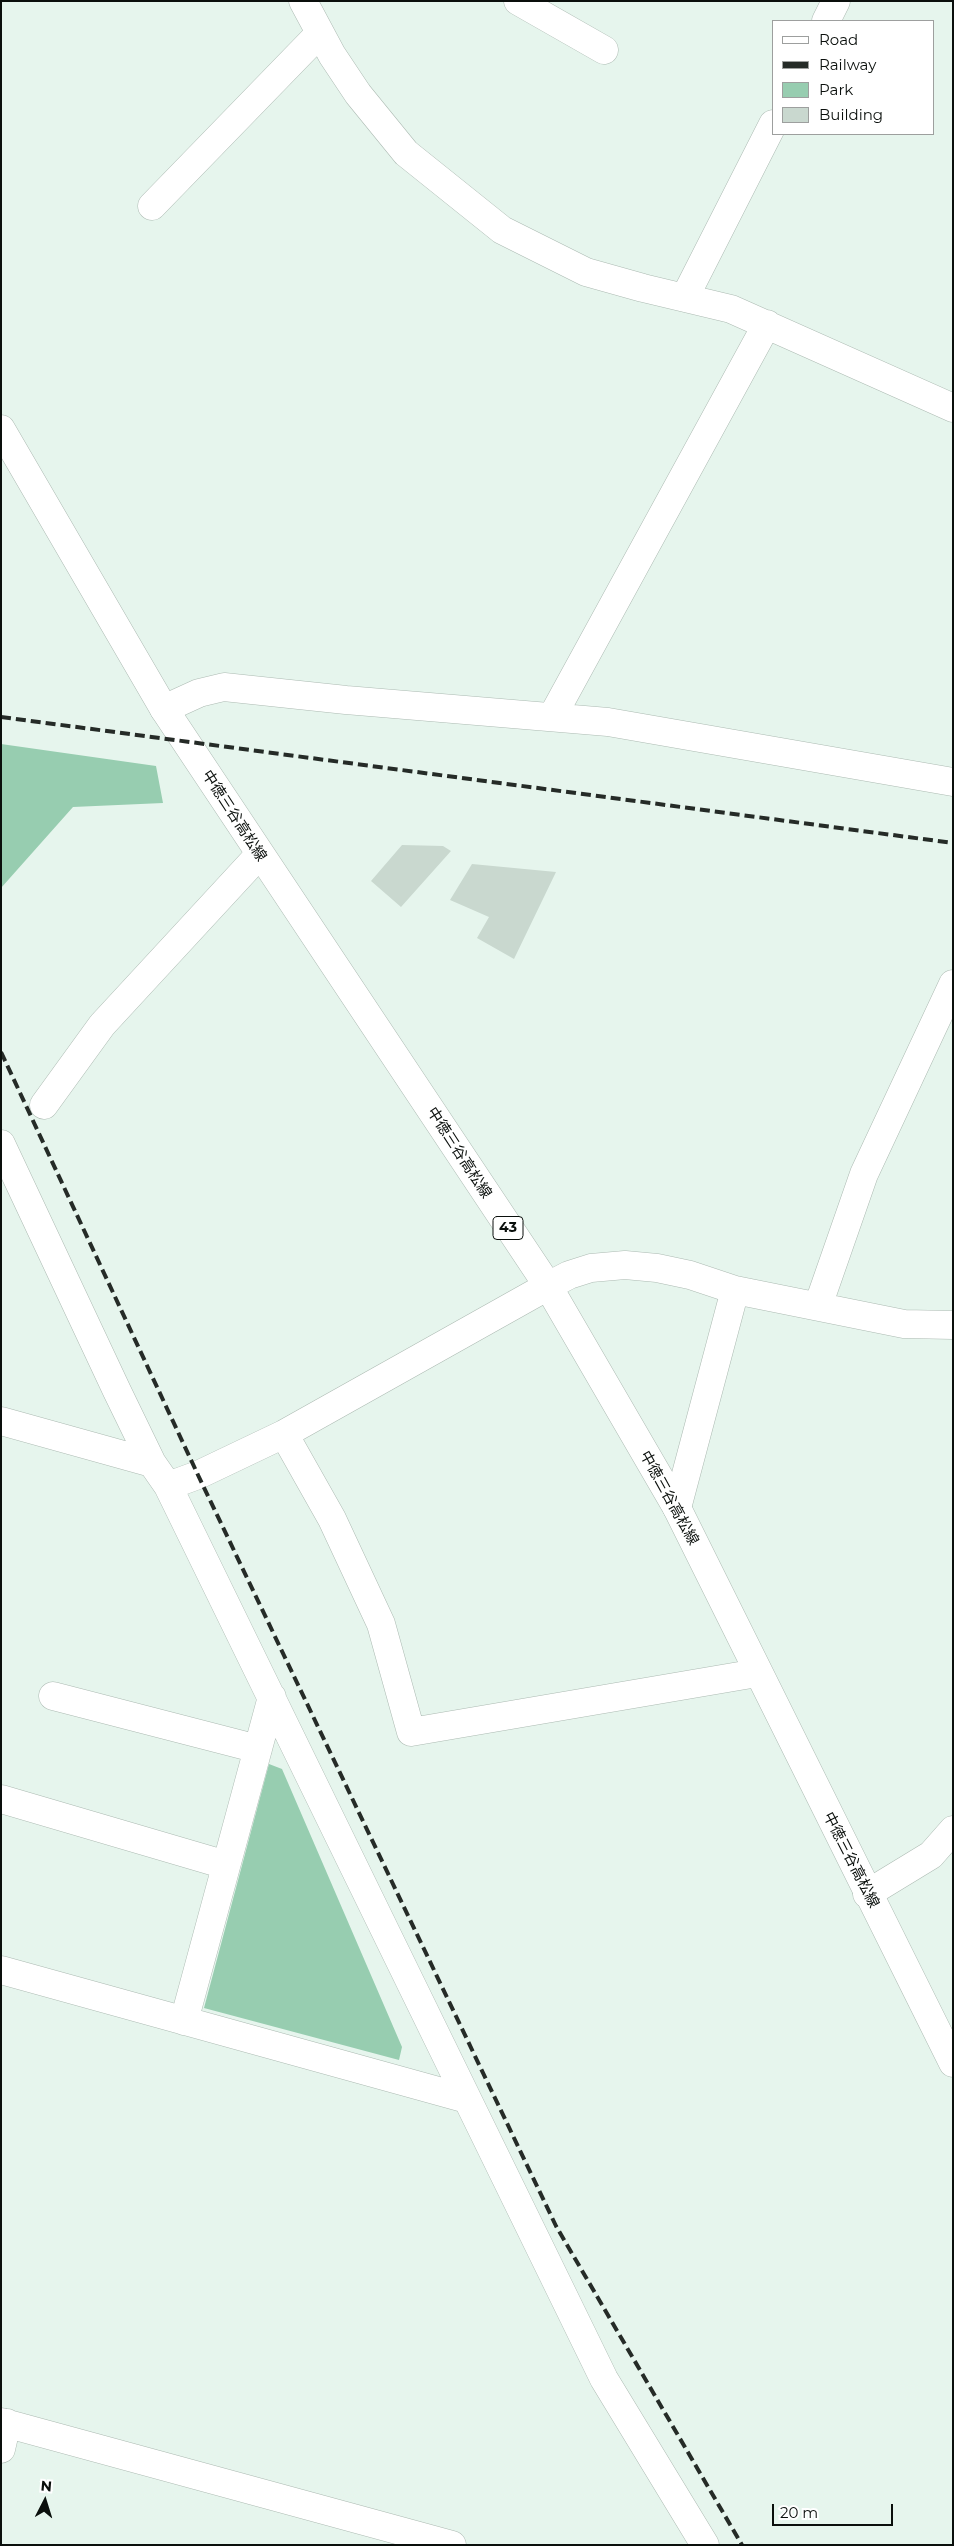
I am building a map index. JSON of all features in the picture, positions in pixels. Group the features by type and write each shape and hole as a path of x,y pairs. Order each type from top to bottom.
{"street":[{"path":"303,1 332,56 358,94 406,153 502,230 586,272 731,309 953,408"},
{"path":"518,1 604,50"},
{"path":"826,20 836,1"},
{"path":"152,206 320,33"},
{"path":"685,297 772,126"},
{"path":"552,717 767,324"},
{"name":"中徳三谷高松線","path":"1,429 164,709 259,855 382,1034 548,1286 677,1508 867,1894 953,2062"},
{"path":"164,709 199,693 224,687 346,700 608,722 953,782"},
{"path":"44,1105 102,1026 259,855"},
{"path":"818,1306 864,1174 953,984"},
{"path":"1,1144 152,1463 168,1486 604,2379 705,2545"},
{"path":"168,1486 198,1475 284,1434 548,1286 569,1275 591,1268 625,1265 657,1268 690,1275 736,1290 904,1324 953,1325"},
{"path":"677,1508 736,1290"},
{"path":"1,1421 152,1463"},
{"path":"284,1434 332,1519 381,1624 411,1732 757,1673"},
{"path":"53,1696 258,1749"},
{"path":"184,2021 272,1697"},
{"path":"1,1799 226,1865"},
{"path":"867,1894 930,1855 953,1830"},
{"path":"1,1970 467,2099"},
{"path":"3,2431 452,2545"}],"green space":[{"path":"1,744 156,766 163,803 73,807 1,888"},
{"path":"269,1764 282,1769 402,2047 399,2060 204,2008"}],"building":[{"path":"402,845 443,846 451,851 401,907 371,881"},
{"path":"472,864 556,872 514,959 477,938 489,917 450,900"}],"railway":[{"path":"1,717 953,843"},
{"path":"1,1052 198,1475 556,2226 742,2545"}]}
